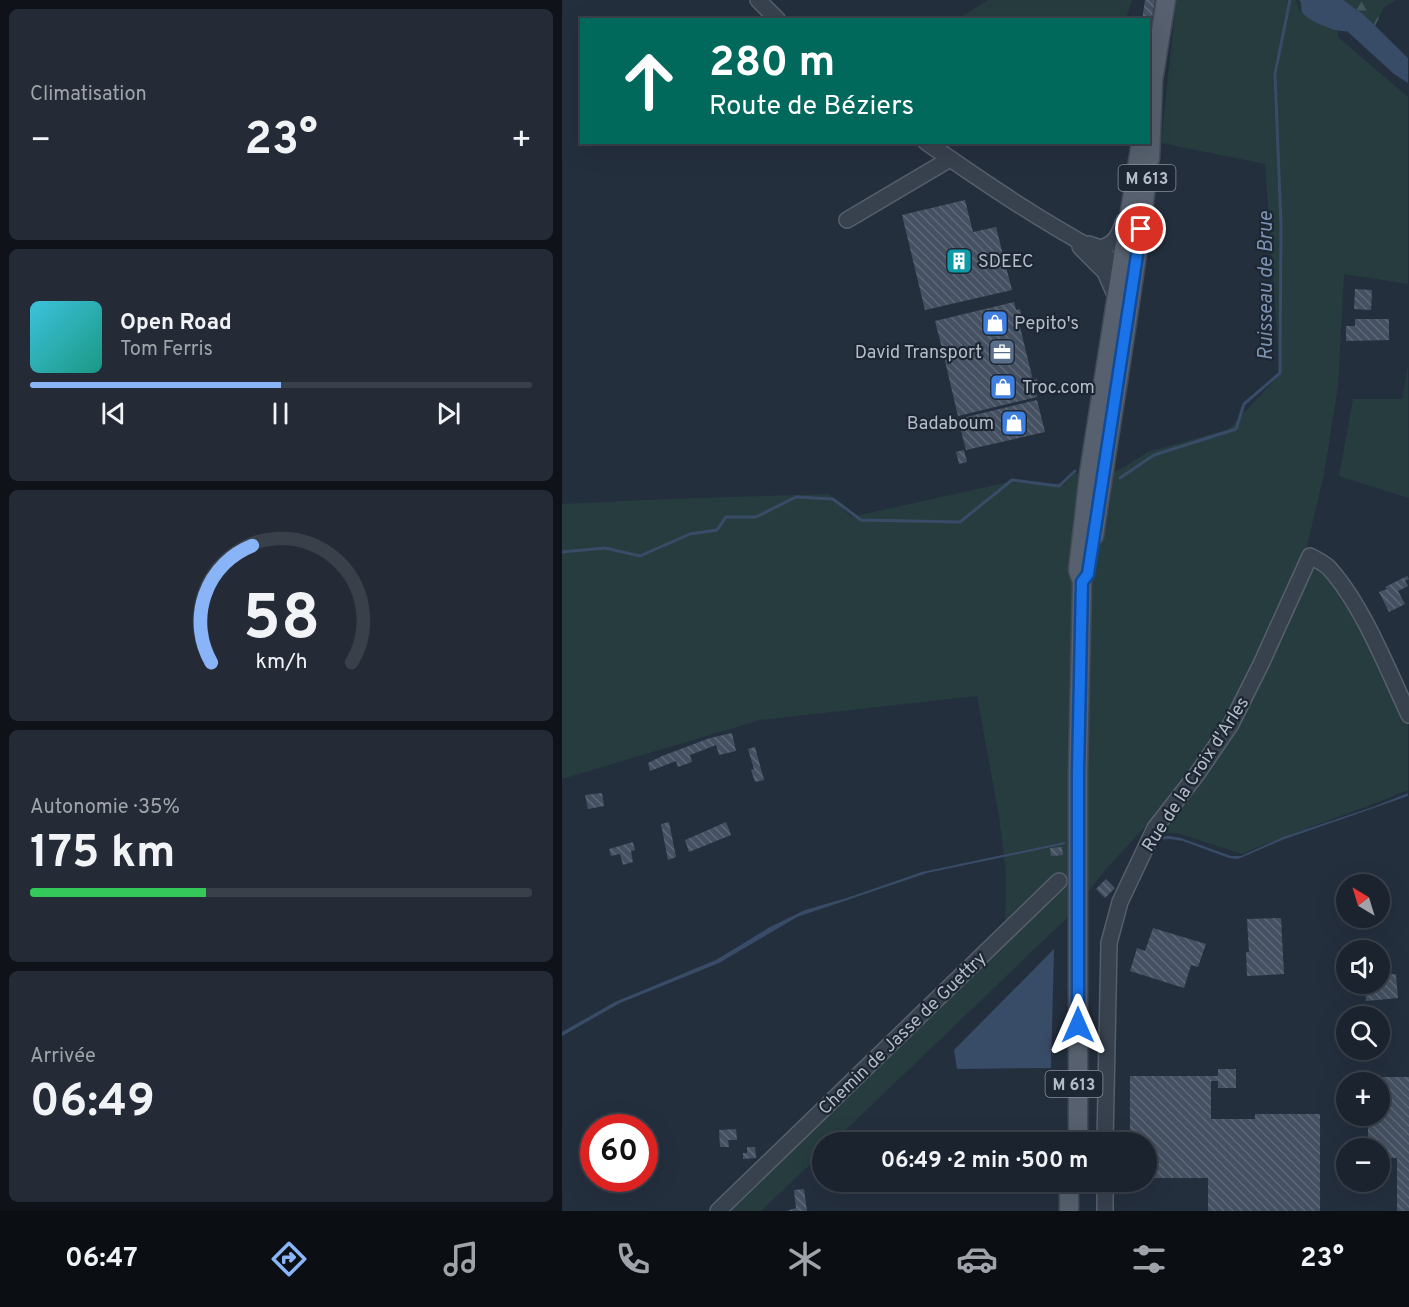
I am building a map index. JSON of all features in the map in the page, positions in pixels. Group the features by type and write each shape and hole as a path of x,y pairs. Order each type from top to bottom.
{"main road":[{"name":"M 613","path":"1150,94 1166,0"},
{"name":"M 613","path":"1082,582 1088,574 1119,366 1120,271 1152,139 1153,83"},
{"name":"M 613","path":"1078,1132 1078,772 1082,582 1078,570 1090,473 1141,144"},
{"name":"M 613","path":"1072,1132 1078,1025"},
{"path":"1069,1192 1069,1211"},
{"path":"1078,1192 1079,1211"}],"street":[{"path":"758,0 776,18"},
{"path":"929,144 1067,235 1110,258 1120,271"},
{"path":"847,220 950,159"},
{"path":"1067,235 1101,248 1111,245 1117,239 1132,203"},
{"name":"Rue de la Croix d'Arles","path":"1105,1132 1109,944 1120,902 1155,828 1198,774 1231,724 1310,556 1328,567 1347,591 1385,664 1408,715"},
{"name":"Chemin de Jasse de Guettry","path":"718,1211 1059,880"},
{"path":"1105,1192 1105,1211"}],"green space":[{"path":"988,0 1132,0 1126,18 960,18"},
{"path":"1176,0 1296,0 1300,13 1300,0 1337,0 1338,37 1408,97 1408,284 1344,274 1338,386 1324,474 1307,546 1238,698 1189,775 1167,803 1107,868 1066,919 843,1132 812,1132 812,1162 761,1211 724,1211 1005,940 1006,873 999,817 977,696 760,720 562,779 562,504 830,494 851,517 1009,482 1064,485 1074,474 1117,471 1148,452 1229,429 1280,374 1265,164 1161,143"},
{"path":"1343,0 1396,0 1384,7 1375,26"},
{"path":"1408,365 1409,498 1339,476 1353,399 1402,399"},
{"path":"1317,553 1358,591 1408,696 1408,790 1242,854 1177,833 1157,834 1238,725 1299,598"}],"water":[{"path":"1299,0 1343,0 1363,14 1408,58 1408,83 1394,74 1347,31 1323,26 1310,19 1302,12"},
{"path":"1408,793 1408,796 1282,840 1238,859 1229,858 1183,841 1154,840 1156,837 1169,836 1181,838 1231,856 1241,856 1283,837"},
{"path":"1065,842 1061,845 927,873 797,917 719,963 620,1003 562,1036 562,1032 615,1002 716,960 770,927 805,910 922,872"},
{"path":"1054,949 1051,1068 957,1069 954,1050"}],"building":[{"path":"1145,0 1155,0 1150,30 1150,18 1142,18"},
{"name":"SDEEC","path":"965,200 973,232 996,227 1012,290 925,310 902,215"},
{"path":"1355,289 1372,290 1371,310 1354,309"},
{"path":"1014,302 1016,310 1020,309 1022,318 1018,319 1033,380 1037,379 1039,388 1035,389 1037,397 958,416 944,357 939,359 937,349 942,348 935,321"},
{"path":"1355,319 1389,319 1389,340 1346,341 1346,326 1355,326"},
{"path":"1037,400 1045,432 966,450 958,419"},
{"path":"964,450 967,462 959,464 956,452"},
{"path":"1407,576 1409,579 1405,581 1408,586 1398,591 1405,604 1389,612 1379,592"},
{"path":"732,733 736,751 719,755 716,745 690,755 692,762 678,767 676,761 650,771 648,763 662,756 710,738"},
{"path":"755,747 764,780 755,782 748,749"},
{"path":"602,793 604,806 588,809 585,795"},
{"path":"669,822 676,857 668,860 661,824"},
{"path":"726,822 731,835 689,852 685,840"},
{"path":"633,842 635,850 631,851 633,862 623,865 620,854 611,856 609,849"},
{"path":"1062,847 1063,855 1051,856 1050,848"},
{"path":"1106,879 1115,888 1105,898 1096,889"},
{"path":"1281,918 1284,974 1247,976 1246,952 1249,952 1247,919"},
{"path":"1153,928 1206,944 1198,967 1191,965 1184,988 1130,971 1137,948 1145,951"},
{"path":"1390,974 1396,974 1398,998 1366,1001 1366,994 1390,994"},
{"path":"1218,1069 1236,1069 1236,1088 1218,1088 1218,1081 1211,1081 1211,1119 1255,1119 1255,1114 1320,1114 1320,1211 1208,1211 1208,1178 1157,1178 1157,1132 1130,1132 1130,1076 1218,1076"},
{"path":"1390,1077 1409,1077 1409,1211 1397,1211 1397,1158 1390,1158 1390,1138 1368,1138 1368,1126 1390,1126"},
{"path":"736,1129 737,1140 728,1140 729,1147 720,1147 719,1130"},
{"path":"747,1147 755,1147 756,1158 743,1159 743,1153 747,1153"},
{"path":"804,1189 807,1211 786,1211 796,1208 794,1190"}],"waterway":[{"name":"Ruisseau de Brue","path":"1120,478 1154,455 1236,429 1244,404 1280,373 1281,225 1275,74 1290,0"},
{"name":"Ruisseau de Brue","path":"562,552 605,548 640,556 690,534 717,530 726,517 756,517 796,497 833,499 861,520 960,522 1012,480 1059,486 1075,471"}],"place":[{"name":"SDEEC","path":"959,261"},
{"name":"Pepito's","path":"995,323"},
{"name":"David Transport","path":"1002,352"},
{"name":"Troc.com","path":"1003,387"},
{"name":"Badaboum","path":"1014,423"}],"route":[{"path":"1078,1025 1078,772 1082,582 1088,574 1141,229"}]}
